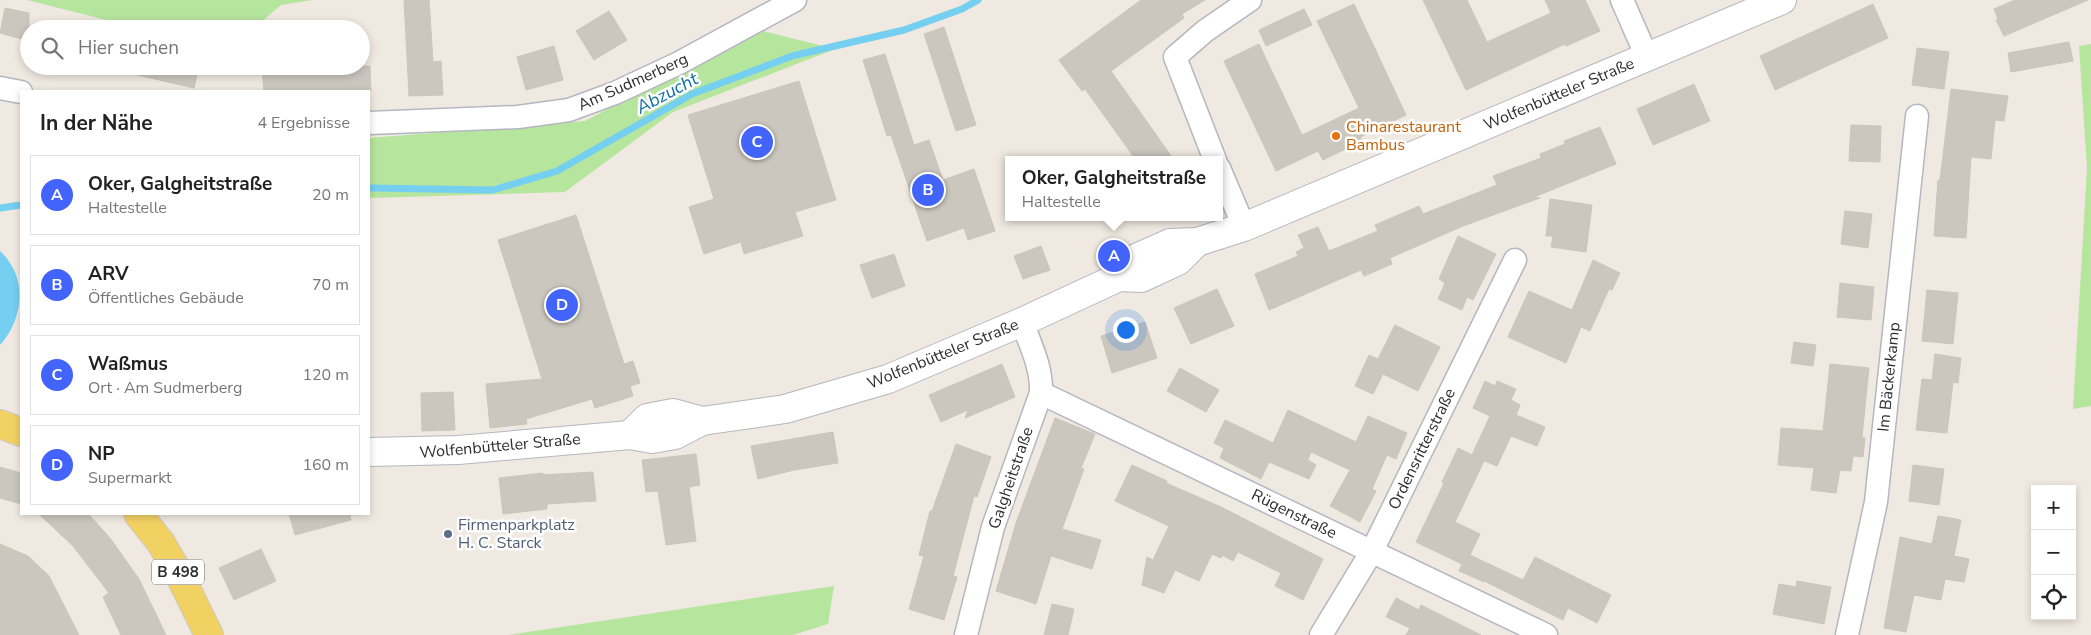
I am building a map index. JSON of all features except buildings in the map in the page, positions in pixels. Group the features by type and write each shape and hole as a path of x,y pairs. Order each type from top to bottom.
{"main road":[{"name":"Wolfenbütteler Straße","path":"370,452 458,450 630,435 652,439 676,435 702,421 785,409 888,380 1119,278 1141,278 1178,261 1197,242 1244,227 1782,0"},
{"path":"0,424 20,432"},
{"name":"B 498","path":"139,515 161,543 179,574 209,635"}],"street":[{"name":"Am Sudmerberg","path":"370,123 518,117 569,110 615,93 679,63 795,0"},
{"path":"1213,156 1175,57 1205,31 1250,0"},
{"path":"1622,0 1647,57"},
{"path":"0,88 20,92"},
{"name":"Im Bäckerkamp","path":"1846,635 1876,502 1916,116"},
{"path":"1223,177 1244,227"},
{"name":"Ordensritterstraße","path":"1321,635 1372,551 1515,260"},
{"name":"Galgheitstraße","path":"966,635 993,527 1041,393 1042,381 1038,364 1022,322"},
{"name":"Rügenstraße","path":"1041,393 1546,635"}],"green space":[{"path":"27,0 312,0 281,5 264,20 106,20"},
{"path":"759,30 835,49 673,112 565,192 370,198 370,138 585,121"},
{"path":"2091,44 2091,406 2073,409 2087,168 2079,46"},
{"path":"834,586 828,624 793,635 508,635"}],"water":[{"path":"0,251 9,261 15,273 19,285 19,298 14,323 0,345"}],"waterway":[{"name":"Abzucht","path":"370,188 493,190 557,171 692,94 792,56 904,30 962,9 978,0"},
{"name":"Abzucht","path":"0,208 20,205"}],"place":[{"name":"Chinarestaurant Bambus","path":"1336,136"},
{"name":"Waßmus","path":"757,142"},
{"name":"ARV","path":"928,190"},
{"name":"Oker, Galgheitstraße","path":"1114,256"},
{"name":"NP","path":"562,305"},
{"name":"Firmenparkplatz H. C. Starck","path":"448,534"}]}
